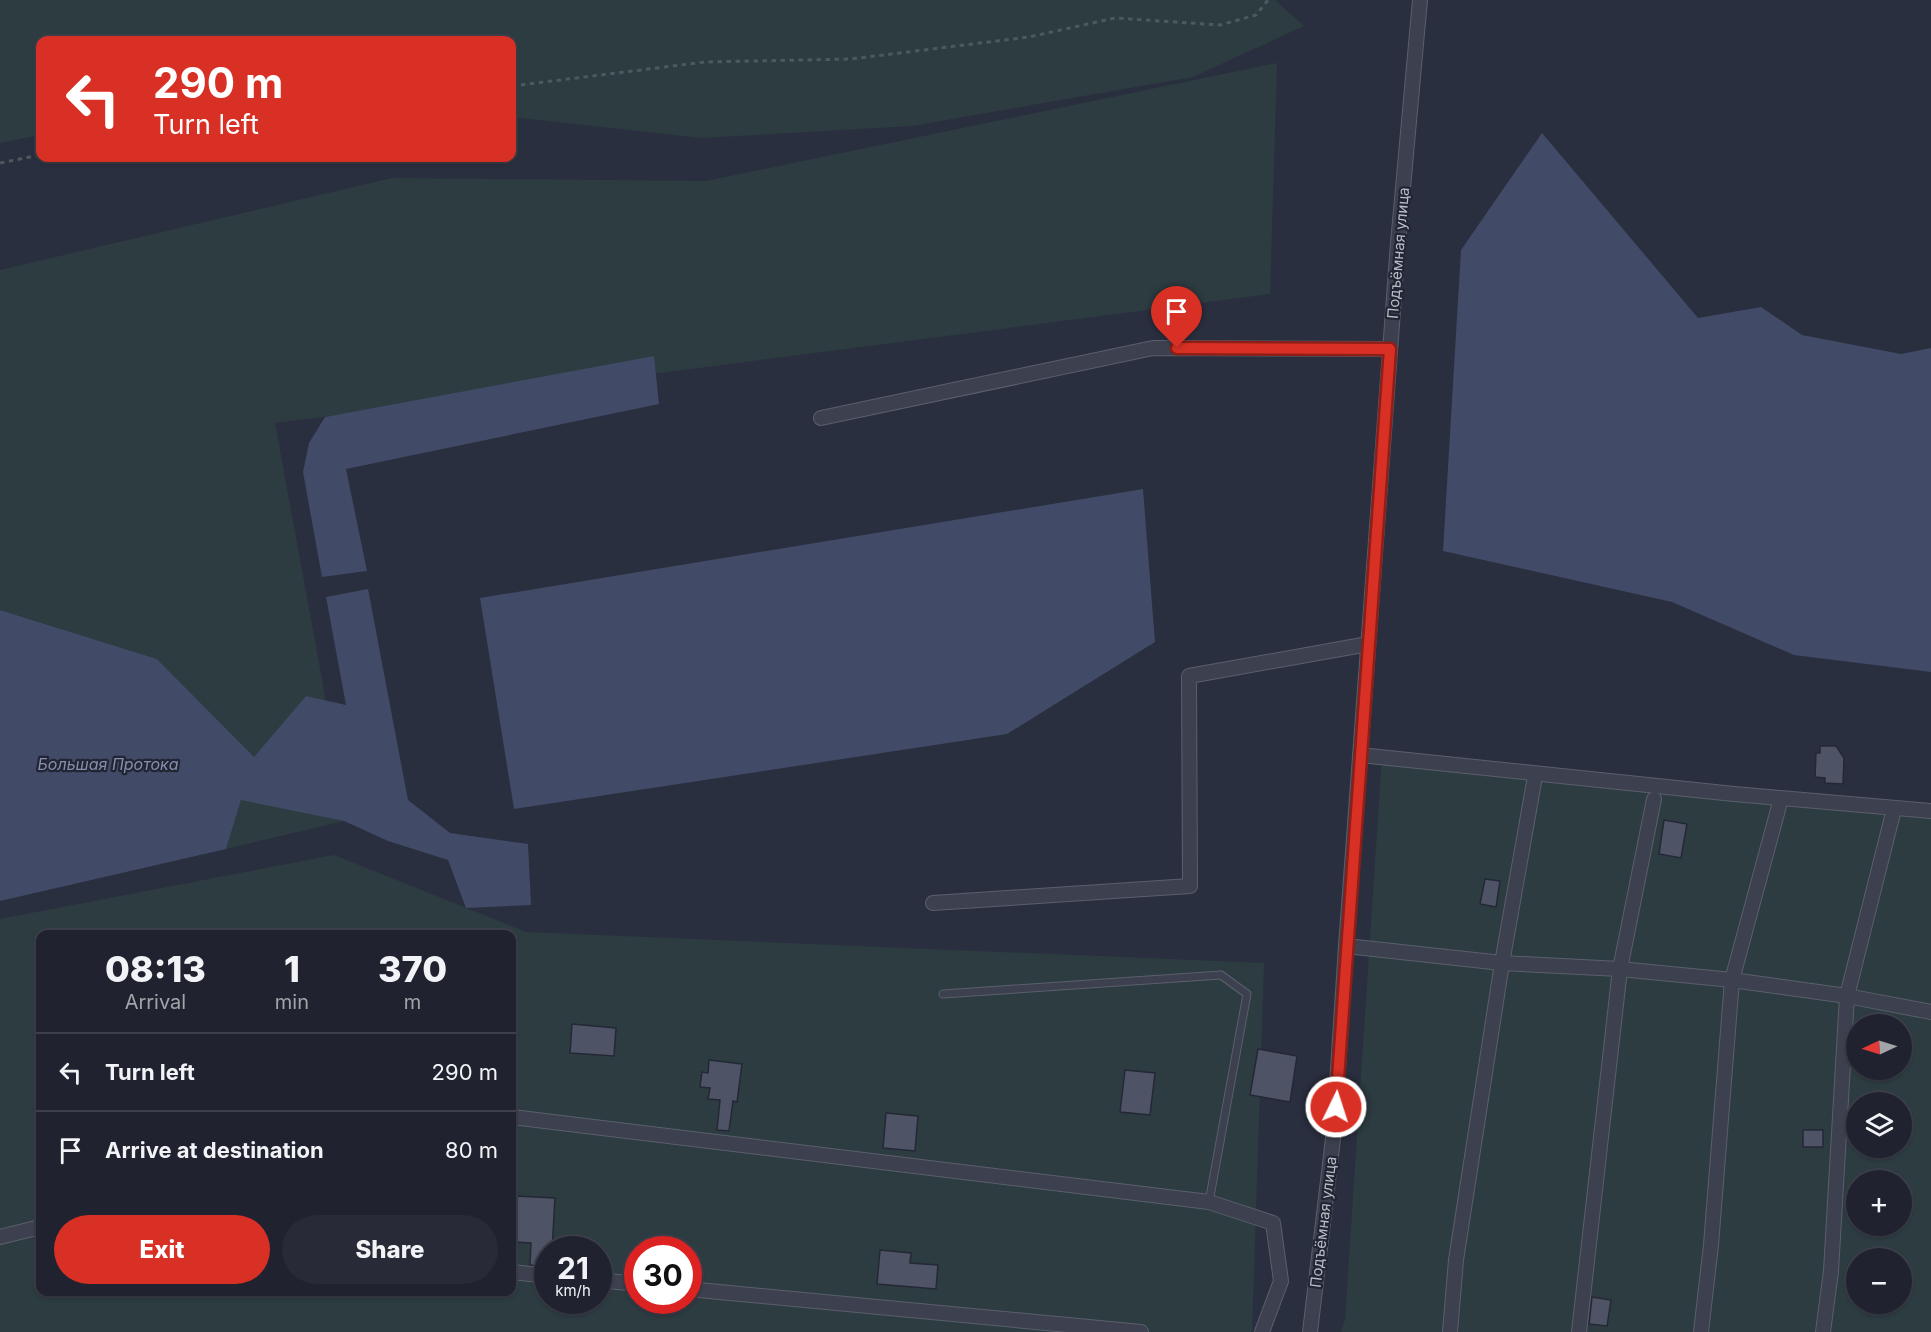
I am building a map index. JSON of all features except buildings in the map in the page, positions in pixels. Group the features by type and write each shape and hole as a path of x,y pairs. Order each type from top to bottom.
{"street":[{"name":"Подъёмная улица","path":"1310,1332 1334,1130 1390,349 1420,0"},
{"path":"821,418 1154,348 1390,349"},
{"path":"933,903 1190,886 1189,676 1368,644"},
{"path":"1360,756 1734,794 1931,811"},
{"path":"1450,1332 1456,1260 1502,963 1534,782"},
{"path":"1579,1332 1620,969 1654,799"},
{"path":"1701,1332 1711,1245 1732,980 1779,806"},
{"path":"1823,1332 1831,1271 1847,996 1893,813"},
{"path":"1346,946 1502,963 1620,969 1732,980 1847,996 1931,1012"},
{"path":"516,1117 1209,1202 1273,1223 1281,1281 1262,1332"},
{"path":"0,1238 36,1228"},
{"path":"516,1272 534,1274"},
{"path":"702,1290 1141,1332"}],"lane":[{"path":"943,994 1221,975 1248,994 1209,1202"}],"path":[{"path":"516,86 705,62 851,60 1029,37 1115,18 1220,25 1256,15 1268,0"},
{"path":"0,163 36,157"}],"shaded area":[{"path":"0,0 1275,0 1304,26 1193,77 912,126 702,138 516,117 516,36 36,36 36,136 0,143"},
{"path":"1277,63 1270,294 275,423 323,685 344,821 226,849 254,757 157,659 0,610 0,270 392,178 706,181"},
{"path":"1382,756 1931,808 1931,1332 1341,1332 1345,1320"},
{"path":"334,855 526,932 1264,963 1252,1332 0,1332 0,919"}],"water":[{"path":"1542,133 1698,318 1761,307 1802,335 1901,354 1931,348 1931,672 1794,655 1672,602 1443,551 1461,250"},
{"path":"654,356 659,404 346,469 367,571 322,577 303,472 309,443 325,417"},
{"path":"1143,489 1155,642 1007,734 514,809 480,598"},
{"name":"Большая Протока","path":"368,589 408,800 450,833 528,844 531,905 466,908 448,860 388,841 344,821 241,800 226,849 0,901 0,610 157,659 254,757 306,696 346,705 326,597"}],"route":[{"path":"1177,348 1390,349 1336,1107"}]}
